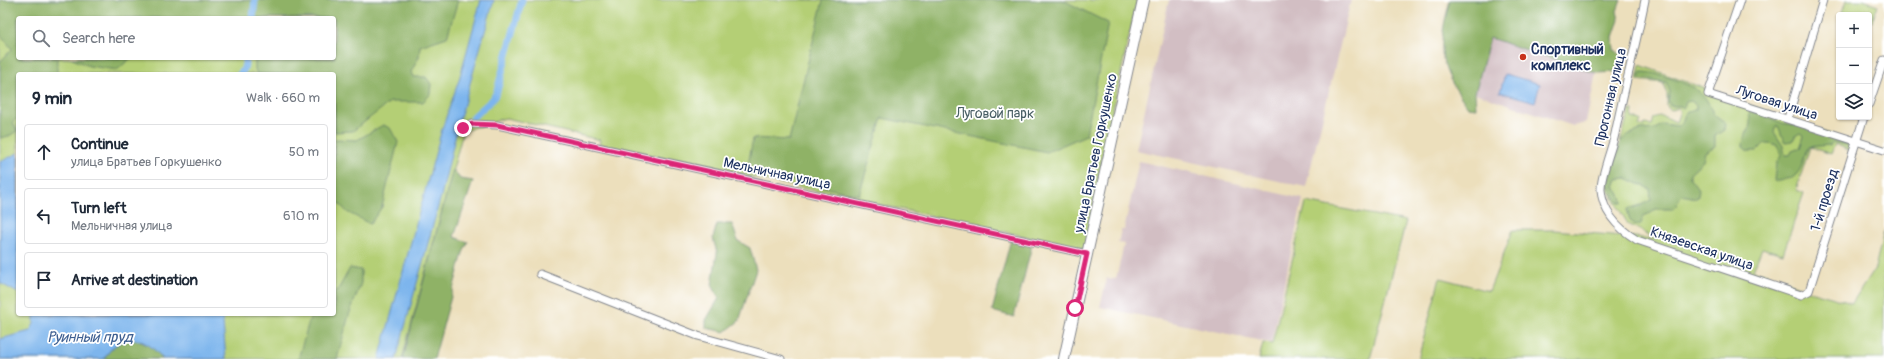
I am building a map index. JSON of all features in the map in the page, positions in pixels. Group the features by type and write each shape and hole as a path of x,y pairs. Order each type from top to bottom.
{"street":[{"name":"улица Братьев Горкушенко","path":"1064,359 1143,0"},
{"name":"Прогонная улица","path":"1603,200 1601,188 1615,134 1618,112 1627,84 1645,0"},
{"name":"Луговая улица","path":"1740,0 1708,94 1788,118 1884,150"},
{"path":"1788,118 1822,0"},
{"path":"1872,95 1884,60"},
{"name":"1-й проезд","path":"1809,291 1863,120"},
{"name":"Мельничная улица","path":"463,128 472,124 497,125 1087,254"},
{"name":"Князевская улица","path":"1603,200 1611,216 1622,230 1637,240 1801,294 1809,291"},
{"path":"540,274 698,336 781,359"}],"shaded area":[{"path":"1169,0 1351,0 1306,187 1136,150"},
{"path":"1490,38 1596,73 1586,123 1573,126 1475,93"},
{"path":"1139,161 1303,199 1271,343 1100,307 1107,278 1116,279 1124,244 1118,243 1121,230 1124,230"}],"green space":[{"name":"Луговой парк","path":"0,0 1137,0 1084,249 599,144 600,140 506,118 498,120 487,126 475,127 463,132 402,359 0,359"},
{"path":"0,0 458,0 447,37 420,46 419,57 411,72 413,77 426,77 431,84 430,95 423,102 390,102 353,131 336,132 336,72 256,72 255,69 255,60 336,60 336,16 16,16 16,60 57,60 57,72 16,72 16,119 13,122 16,132 9,136 0,138 0,62 12,49 0,34"},
{"path":"823,0 1063,0 1108,23 1086,135 1047,152 882,118 859,195 747,171 753,138 789,140"},
{"path":"1450,0 1621,0 1617,11 1619,20 1613,37 1614,49 1623,57 1624,66 1620,72 1596,73 1490,38 1475,93 1476,108 1468,107 1450,79 1442,56 1443,31"},
{"path":"1846,0 1863,0 1878,5 1872,22 1872,12 1842,12"},
{"path":"75,60 129,60 117,70 89,66"},
{"path":"1640,65 1854,143 1853,152 1835,144 1831,154 1810,147 1796,190 1804,193 1783,254 1762,248 1753,271 1765,273 1809,291 1852,303 1875,268 1884,231 1884,359 1418,359 1440,278 1489,291 1513,230 1554,230 1657,239 1628,224 1606,187 1630,110 1633,110 1632,118 1641,120 1639,126 1644,126 1645,124 1652,125 1654,118 1659,116 1676,122 1680,111 1678,108 1671,110 1667,107 1667,93 1663,83 1637,80"},
{"path":"1641,72 1654,73 1680,81 1700,92 1708,102 1714,114 1725,123 1724,130 1715,136 1715,146 1705,152 1703,161 1690,173 1690,178 1699,190 1697,198 1681,195 1673,209 1656,209 1643,216 1641,225 1638,225 1631,221 1628,215 1628,209 1651,200 1650,189 1626,178 1617,179 1614,187 1620,194 1622,203 1618,203 1608,186 1620,142 1627,135 1641,130 1655,129 1663,124 1678,126 1682,123 1686,113 1696,109 1696,105 1691,101 1686,102 1684,108 1680,106 1670,106 1668,100 1670,92 1666,82 1640,78 1639,76"},
{"path":"1751,110 1782,123 1801,126 1851,144 1850,146 1833,142 1830,145 1808,147 1799,172 1791,178 1776,181 1774,180 1776,163 1781,156 1779,147 1772,143 1765,143 1757,151 1748,151 1743,147 1750,121","holes":["1776,126 1778,126 1785,142 1793,141 1795,136 1800,133 1804,136 1800,148 1792,151 1790,155 1785,155 1783,146 1774,132"]},
{"path":"383,125 390,128 398,142 382,207 370,224 347,212 336,200 336,139 357,140"},
{"path":"453,169 460,179 473,181 454,237 468,242 463,253 434,359 403,359"},
{"path":"1306,202 1406,221 1370,359 1259,359 1263,343 1272,344"},
{"path":"717,224 732,224 738,241 750,248 756,270 739,321 725,332 706,328 706,320 719,298 712,285 717,253 713,238"},
{"path":"1011,239 1032,245 1014,317 992,311"},
{"path":"350,268 361,270 361,283 349,315 337,359 298,359 310,318 312,316 336,316 336,292"},
{"path":"132,338 155,348 163,359 104,359 116,345"}],"water":[{"path":"481,0 494,0 458,125 441,196 396,359 379,359 442,129 459,80"},
{"path":"1505,74 1540,84 1535,102 1500,92"},
{"path":"16,154 16,292 0,283 0,162"},
{"name":"Руинный пруд","path":"34,316 223,316 226,359 163,359 149,345 141,341 125,340 111,350 104,359 0,359 0,339 30,331 34,324"}],"waterway":[{"path":"253,16 255,0"},
{"path":"473,117 493,99 497,91 522,0"},
{"path":"242,72 244,69 246,60"}],"place":[{"name":"Спортивный комплекс","path":"1523,57"}],"route":[{"path":"463,128 472,124 497,125 1087,254 1075,308"}]}
